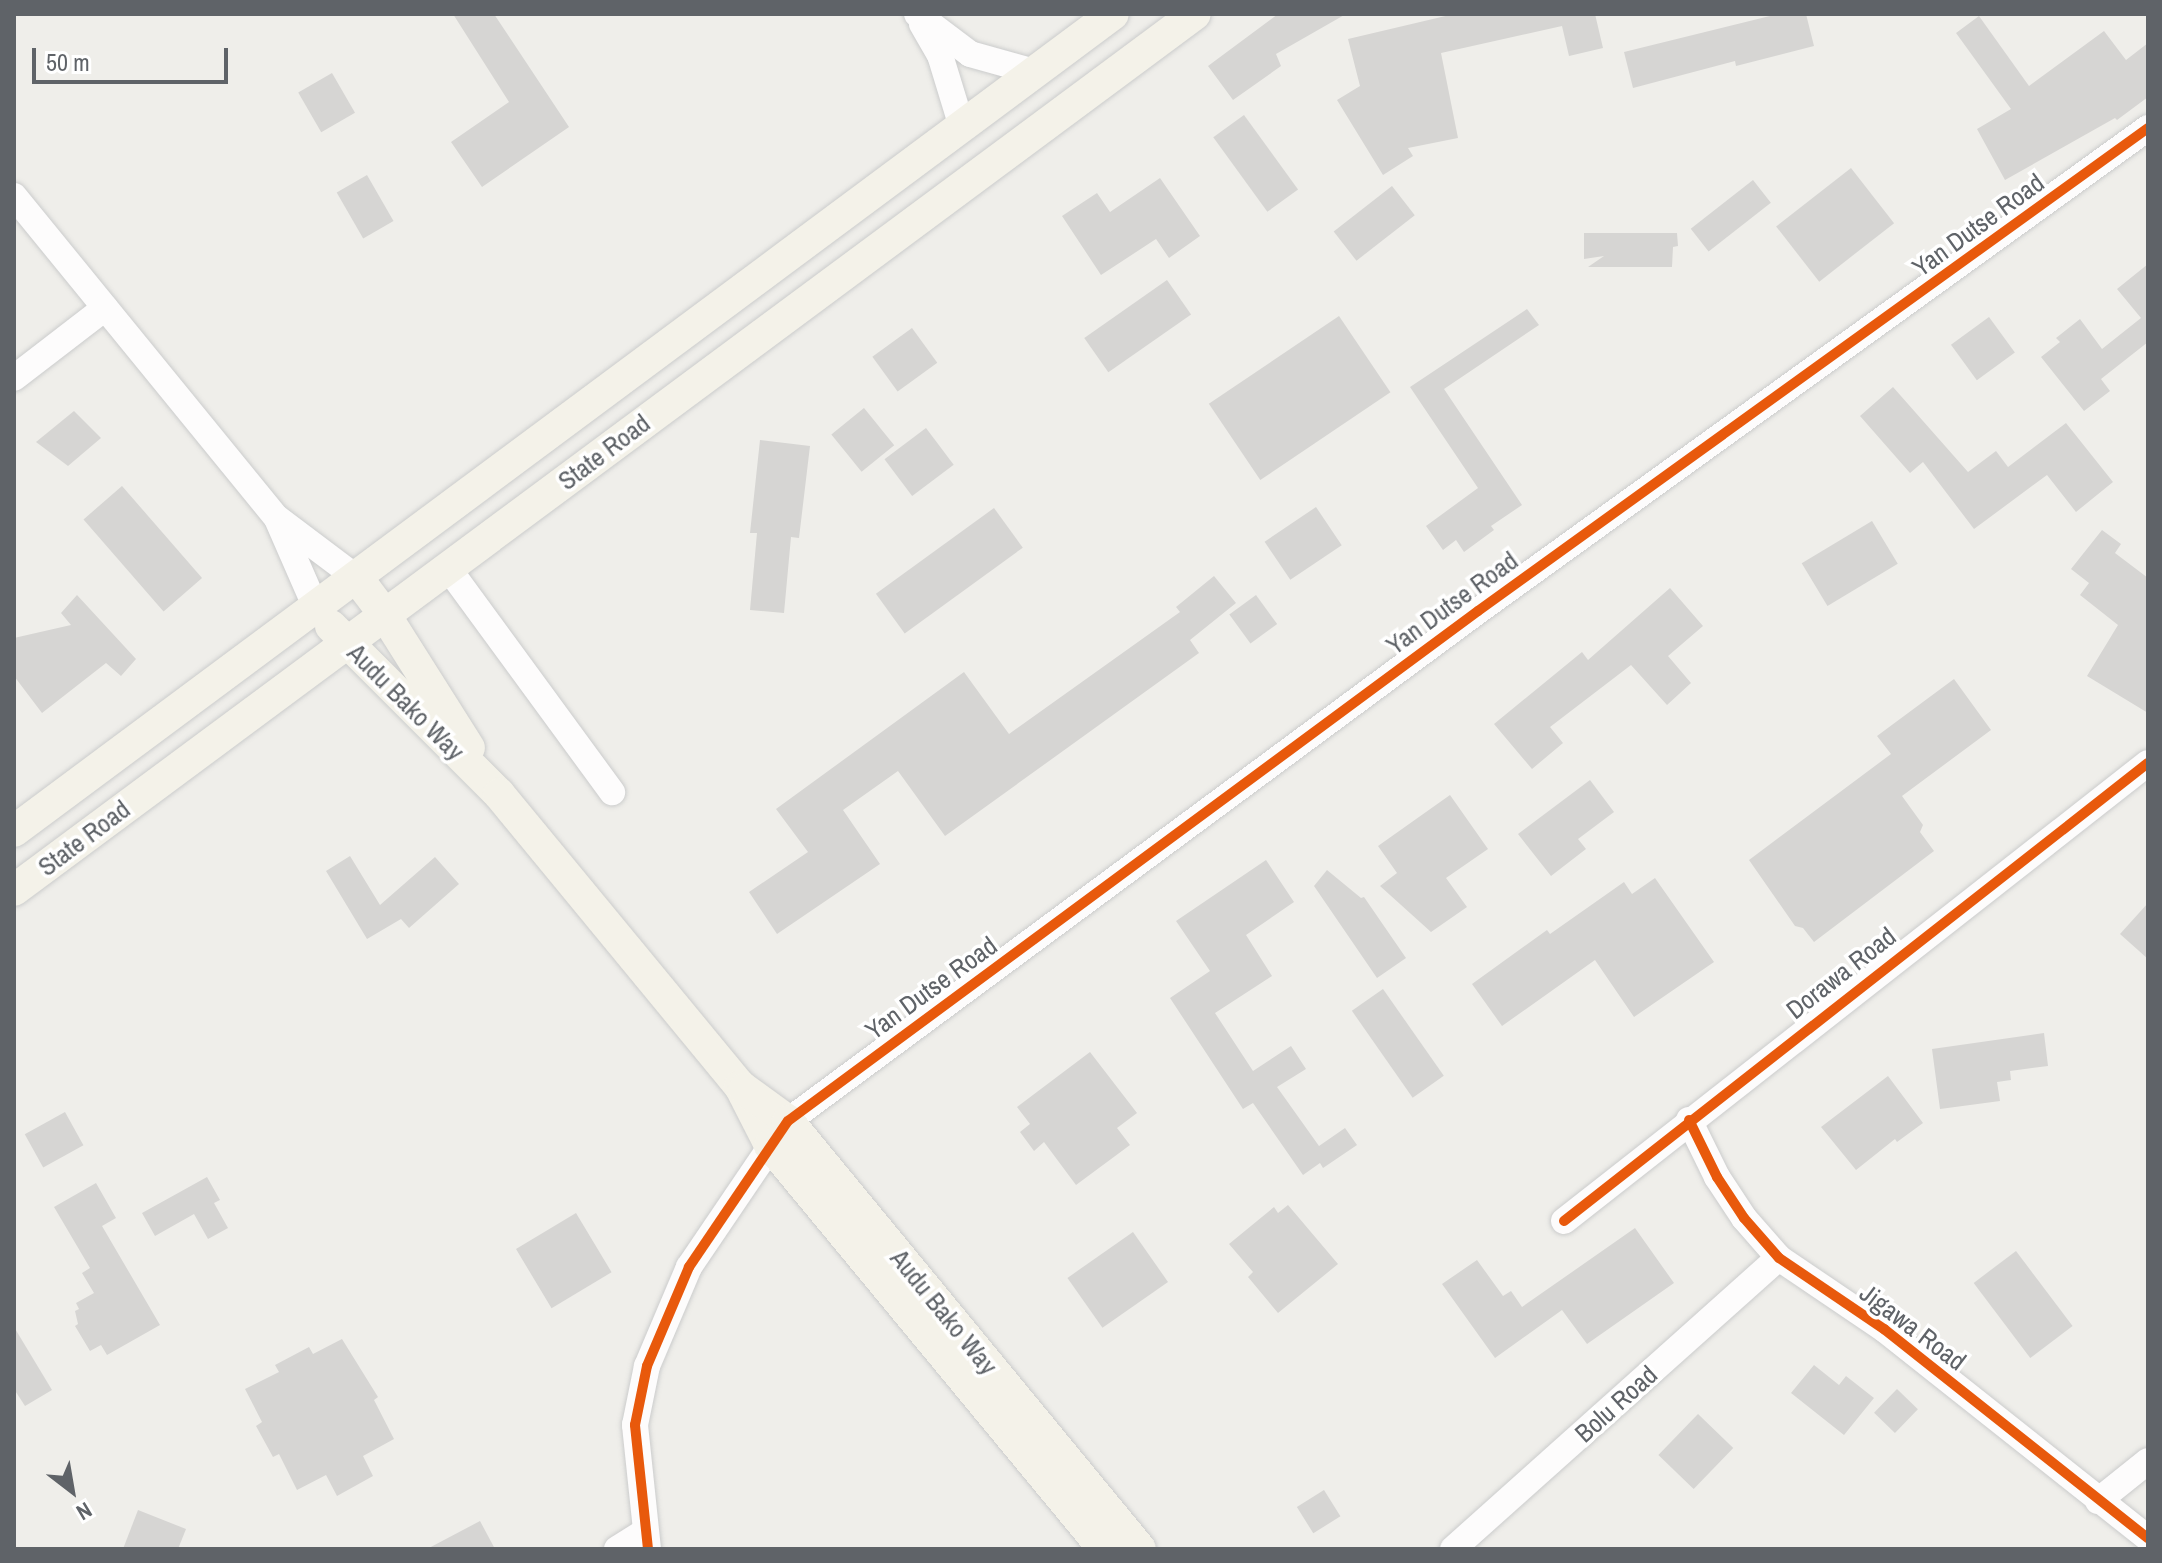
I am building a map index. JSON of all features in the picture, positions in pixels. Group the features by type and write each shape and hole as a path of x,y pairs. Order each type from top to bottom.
{"main road":[{"name":"State Road","path":"14,831 1113,14"},
{"name":"State Road","path":"14,890 1195,14"},
{"name":"Audu Bako Way","path":"357,578 385,615 499,794"},
{"name":"Audu Bako Way","path":"316,608 345,642 499,794 779,1133 1140,1549"},
{"name":"Audu Bako Way","path":"779,1133 1104,1549"}],"street":[{"path":"917,14 970,54 1034,72"},
{"path":"917,14 940,55 962,127"},
{"name":"Yan Dutse Road","path":"646,1541 635,1425 647,1366 689,1267 779,1133 1478,611 2148,128"},
{"path":"14,196 277,518 357,578"},
{"path":"14,378 105,308"},
{"path":"277,518 316,608"},
{"path":"448,568 612,792"},
{"name":"Dorawa Road","path":"1564,1221 2148,763"},
{"name":"Jigawa Road","path":"1689,1120 1717,1177 1744,1218 1779,1258 1884,1329 2148,1538"},
{"name":"Bolu Road","path":"1453,1549 1779,1258"},
{"path":"2098,1501 2148,1461"},
{"path":"617,1549 646,1541"}],"building":[{"path":"453,14 494,14 569,127 482,187 451,142 509,102"},
{"path":"1278,14 1346,14 1276,54 1281,66 1233,100 1208,66"},
{"path":"1454,14 1595,14 1603,48 1569,56 1562,26 1441,53 1458,138 1408,148 1413,156 1383,175 1337,100 1360,86 1348,39"},
{"path":"1778,14 1806,14 1814,46 1736,66 1735,61 1633,88 1624,52"},
{"path":"1979,16 2029,86 2104,31 2126,60 2148,43 2148,97 2117,120 2115,118 2005,180 1977,129 2011,109 1956,33"},
{"path":"332,73 355,113 321,132 298,92"},
{"path":"1244,115 1298,189 1267,212 1213,137"},
{"path":"1851,168 1894,223 1819,282 1776,226"},
{"path":"367,175 394,221 363,238 337,192"},
{"path":"1160,178 1200,236 1169,258 1156,239 1101,275 1062,216 1097,193 1110,212"},
{"path":"1753,180 1771,203 1709,251 1691,229"},
{"path":"1392,186 1415,215 1356,261 1334,232"},
{"path":"1584,233 1677,233 1678,246 1673,247 1672,267 1588,267 1604,256 1584,259"},
{"path":"2148,264 2148,342 2101,379 2110,391 2084,411 2041,357 2060,342 2056,338 2080,319 2102,349 2141,318 2117,289"},
{"path":"1167,280 1191,314 1108,372 1084,338"},
{"path":"1527,309 1539,325 1444,389 1522,505 1491,526 1494,530 1464,552 1456,540 1443,550 1426,526 1478,488 1410,387"},
{"path":"1339,316 1390,392 1260,480 1209,404"},
{"path":"1989,317 2015,353 1977,380 1951,345"},
{"path":"912,328 937,363 898,392 872,357"},
{"path":"1893,387 1968,472 1996,451 2008,467 2066,423 2113,482 2076,512 2047,475 1974,529 1923,462 1910,473 1860,416"},
{"path":"864,408 894,445 862,472 831,434"},
{"path":"74,411 101,438 68,466 36,442"},
{"path":"926,428 954,465 912,496 884,459"},
{"path":"760,440 810,446 799,538 791,537 784,613 750,610 757,533 750,533"},
{"path":"122,486 202,578 164,612 84,519"},
{"path":"1316,507 1342,545 1290,580 1265,542"},
{"path":"994,508 1023,548 905,633 876,594"},
{"path":"1872,521 1898,564 1827,606 1802,563"},
{"path":"2102,530 2121,544 2115,553 2148,578 2148,713 2087,676 2118,625 2080,595 2089,583 2071,569"},
{"path":"1214,576 1236,603 1190,640 1199,653 945,836 898,771 843,810 880,864 777,934 749,892 808,852 776,809 964,672 1009,734 1180,612 1176,607"},
{"path":"1670,588 1703,626 1668,656 1691,683 1667,705 1631,665 1550,727 1563,743 1532,769 1494,724 1582,652 1588,660"},
{"path":"77,595 136,659 121,676 106,663 42,713 14,676 14,638 71,625 61,613"},
{"path":"1256,595 1277,624 1250,644 1229,614"},
{"path":"1954,679 1991,730 1902,796 1923,825 1920,832 1934,851 1814,942 1803,928 1795,926 1749,860 1891,754 1877,736"},
{"path":"1590,780 1614,812 1578,839 1586,849 1551,876 1518,834"},
{"path":"1450,795 1488,849 1446,878 1467,907 1431,932 1380,886 1397,873 1378,846"},
{"path":"350,856 380,905 435,857 459,884 409,928 401,919 367,939 326,871"},
{"path":"1266,860 1294,902 1246,935 1272,976 1215,1013 1253,1071 1291,1046 1306,1069 1277,1087 1319,1146 1345,1128 1357,1145 1323,1168 1320,1163 1303,1175 1253,1103 1243,1109 1170,998 1210,971 1176,921"},
{"path":"1327,870 1361,898 1364,897 1406,958 1377,978 1314,886"},
{"path":"1655,878 1714,962 1634,1017 1595,960 1502,1026 1472,984 1547,930 1550,934 1624,882 1632,894"},
{"path":"2148,903 2148,959 2120,934"},
{"path":"1383,989 1444,1076 1413,1098 1352,1011"},
{"path":"2044,1033 2048,1066 2010,1071 2011,1080 1997,1082 2000,1101 1940,1109 1932,1049"},
{"path":"1090,1052 1137,1113 1117,1128 1130,1145 1076,1185 1044,1142 1034,1151 1020,1132 1030,1124 1017,1107"},
{"path":"1888,1076 1923,1123 1897,1142 1895,1139 1856,1170 1821,1127"},
{"path":"65,1112 83,1145 43,1168 25,1134"},
{"path":"207,1177 220,1200 214,1203 228,1228 208,1239 194,1214 155,1236 142,1213"},
{"path":"96,1183 116,1218 102,1226 160,1325 107,1355 101,1345 90,1351 75,1326 78,1324 75,1311 79,1309 76,1303 94,1293 82,1273 90,1268 54,1207"},
{"path":"1288,1205 1338,1264 1278,1313 1248,1277 1253,1272 1229,1244 1274,1207 1278,1213"},
{"path":"576,1213 612,1272 552,1308 516,1249"},
{"path":"1635,1228 1674,1283 1587,1344 1562,1310 1495,1358 1442,1284 1477,1260 1503,1296 1511,1291 1522,1307"},
{"path":"1133,1232 1168,1282 1102,1328 1067,1278"},
{"path":"2016,1251 2073,1326 2030,1358 1974,1283"},
{"path":"14,1327 52,1390 25,1406 14,1389"},
{"path":"342,1339 378,1397 374,1400 394,1439 363,1456 373,1476 337,1496 326,1475 297,1490 279,1454 273,1457 256,1426 262,1422 245,1389 279,1372 275,1365 309,1347 313,1354"},
{"path":"1814,1365 1839,1385 1846,1376 1874,1398 1844,1435 1791,1393"},
{"path":"1897,1389 1918,1409 1895,1433 1874,1413"},
{"path":"1698,1414 1733,1448 1694,1489 1658,1455"},
{"path":"1324,1490 1340,1516 1313,1533 1297,1507"},
{"path":"138,1510 186,1529 178,1549 123,1549"},
{"path":"480,1521 495,1549 427,1549"}],"cycle path":[{"path":"648,1549 635,1425 647,1366 689,1267 788,1121 1478,611 2148,128"},
{"path":"1564,1221 2148,763"},
{"path":"1689,1120 1717,1177 1744,1218 1779,1258 1884,1329 2148,1538"}]}
